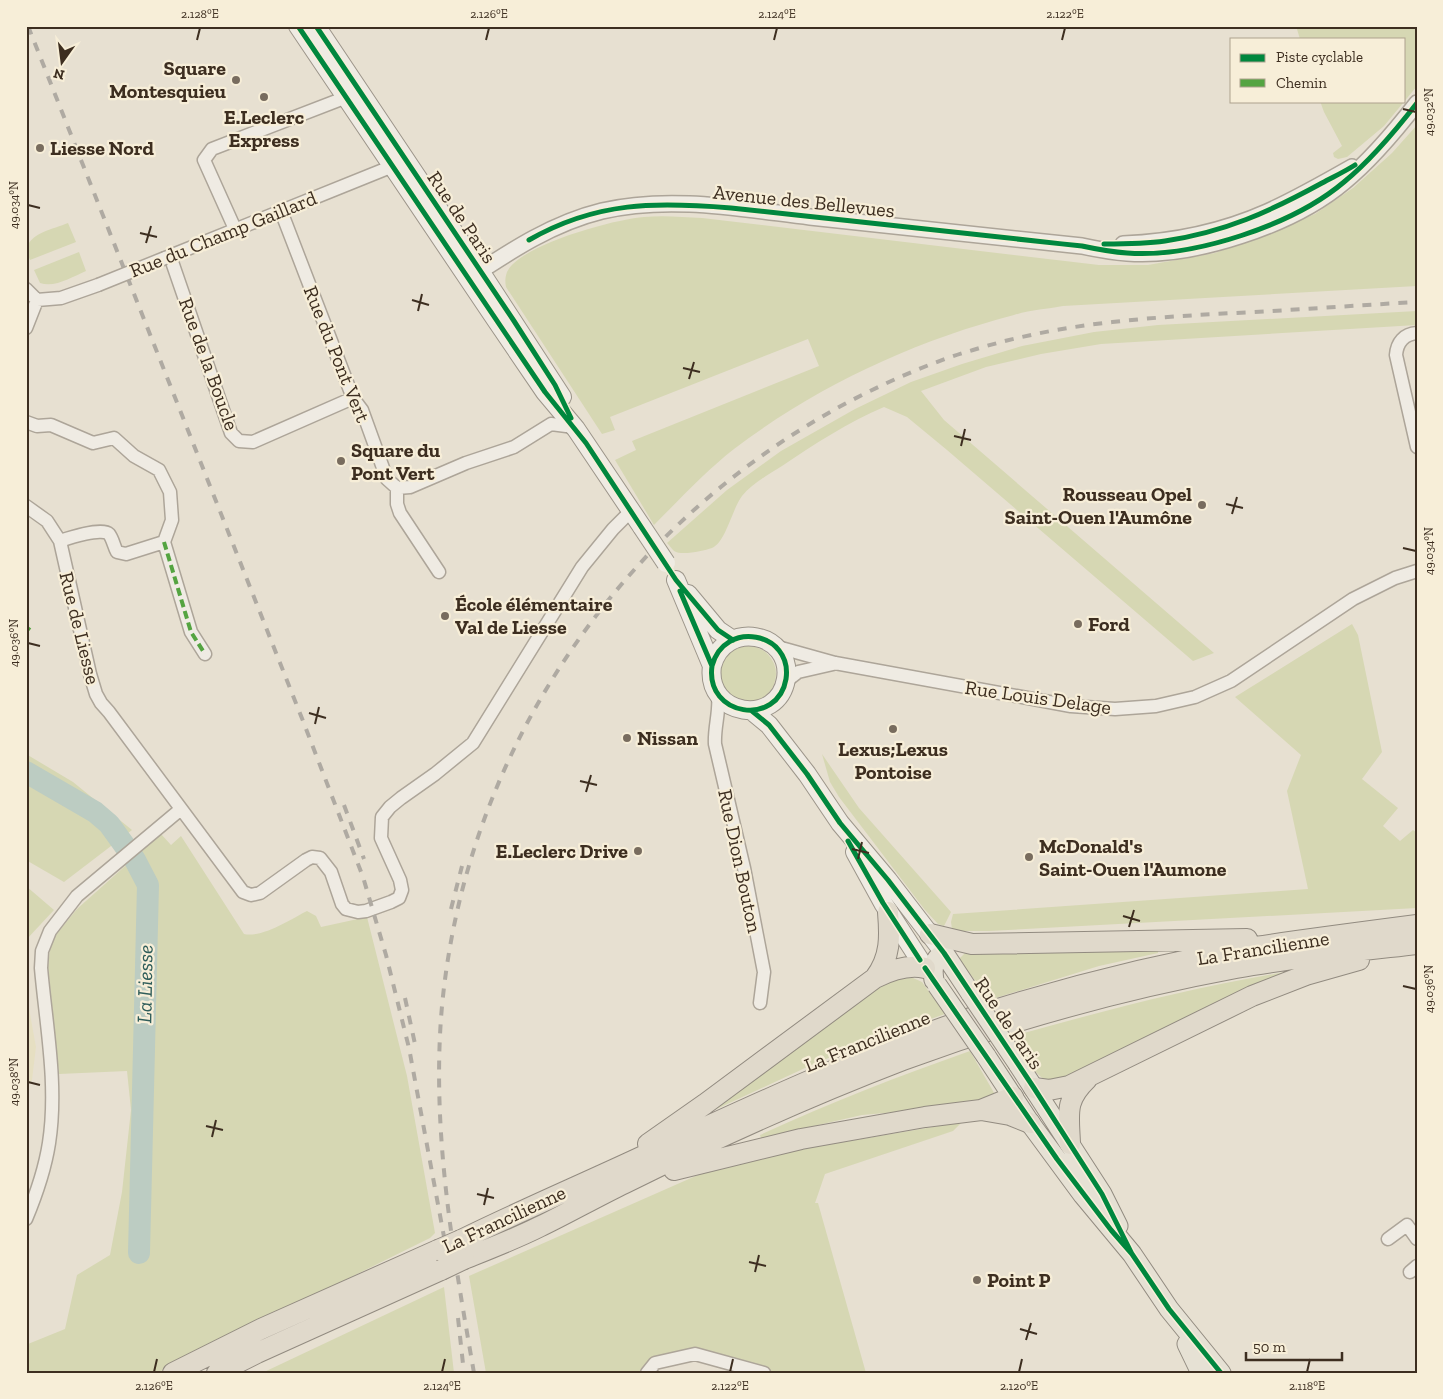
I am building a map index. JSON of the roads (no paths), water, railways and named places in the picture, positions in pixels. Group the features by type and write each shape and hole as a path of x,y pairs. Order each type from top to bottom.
{"highway":[{"path":"875,978 883,967 889,950 888,912"},
{"name":"La Francilienne","path":"217,1373 257,1353 536,1228 618,1177 820,1075 949,1025 1044,996 1136,972 1254,948 1417,925"},
{"path":"930,934 972,944"},
{"path":"944,953 951,949 972,944 1324,937"},
{"path":"981,1110 1026,1088 1057,1090 1069,1086 1252,996 1306,975 1412,944"},
{"name":"La Francilienne","path":"173,1373 261,1329 461,1240 525,1208 618,1177 766,1118 856,1079 949,1043 1026,1019 1136,989 1236,968 1334,953 1412,944"},
{"path":"618,1177 705,1104 875,978 892,970 907,967 940,977"},
{"path":"1070,1144 1069,1108 1071,1100 1077,1088 1089,1076"},
{"path":"618,1177 909,1119 981,1110 1010,1115 1030,1123"}],"main road":[{"name":"Rue de Paris","path":"298,26 353,95 474,274 555,385 566,405 575,428 676,580"},
{"name":"Rue de Paris","path":"316,26 353,95"},
{"path":"676,580 718,630 733,640"},
{"path":"676,580 712,666 712,681 718,695"},
{"path":"712,666 718,652 733,640 741,637 754,636 774,646"},
{"name":"Rue de Paris","path":"774,646 781,655 786,670 777,718 795,748 807,774"},
{"path":"746,710 766,706 781,689"},
{"name":"Rue de Paris","path":"718,695 729,705 746,710 769,725 807,774 840,823 888,912 940,977 1000,1065 1026,1088 1070,1144 1102,1194 1132,1254"},
{"name":"Rue de Paris","path":"840,823 888,880 944,953 940,977"},
{"path":"940,977 936,959 944,953"},
{"name":"Rue de Paris","path":"940,977 971,994 1000,1065"},
{"name":"Rue de Paris","path":"1026,1088 1030,1123 1088,1202 1132,1254 1169,1310 1221,1373"},
{"name":"Rue de Paris","path":"1169,1310 1201,1373"}],"street":[{"path":"235,229 204,160 212,149 353,95"},
{"name":"Avenue des Bellevues","path":"474,274 544,232 568,221 610,209 647,205 674,204 743,209 1082,246 1163,241 1210,232 1285,204 1351,168 1374,152 1417,103"},
{"name":"Rue du Champ Gaillard","path":"37,300 61,298 98,285 399,162"},
{"name":"Rue du Pont Vert","path":"281,211 353,398 362,410 387,479 397,488 396,504 439,572"},
{"name":"Rue de la Boucle","path":"167,257 231,433 239,441 253,442 353,398"},
{"path":"26,289 37,300 26,328"},
{"path":"1415,333 1406,335 1400,340 1396,348 1396,355 1417,447"},
{"path":"26,422 37,426 51,425 93,443 114,438 134,456 159,470 170,492 172,520 164,542 190,632 205,654"},
{"path":"397,488 410,487 524,443 551,424 575,428"},
{"path":"26,506 47,521 60,540 98,531 106,532 111,536 117,552 126,554 164,542"},
{"name":"Rue de Liesse","path":"60,540 96,694 243,892 251,895 260,893 306,860 312,857 320,858 328,868 342,904 346,909 358,912 366,911 399,898 402,890 400,880 381,838 382,817 401,798 435,774 473,743 582,567 613,529 631,511"},
{"name":"Rue Louis Delage","path":"774,646 835,663 1071,706 1115,709 1156,706 1194,697 1231,681 1353,599 1396,578 1417,571"},
{"path":"781,689 798,672 835,663"},
{"name":"Rue Dion Bouton","path":"718,695 719,710 715,731 715,744 744,868 764,972 760,1003"},
{"path":"718,720 728,711 746,710"},
{"path":"26,1219 38,1191 49,1143 53,1092 42,983 42,951 50,931 77,896 181,809"},
{"path":"1388,1239 1407,1225 1417,1239"},
{"path":"647,1373 655,1364 695,1354 764,1373"}],"waterway":[{"name":"La Liesse","path":"26,772 95,812 109,824 135,860 148,885 139,1253"}],"railway":[{"path":"28,26 363,877 386,955 409,1048 447,1253"},
{"path":"474,1373 446,1190 439,1098 442,1006 458,908 486,815 526,726 576,643 637,567 706,499 784,440 870,391 947,358 1008,340 1112,322 1417,302"},
{"path":"344,805 364,859"},
{"path":"451,909 462,866"},
{"path":"405,998 415,1044"},
{"path":"458,1318 464,1373"}],"place":[{"name":"Square Montesquieu","path":"236,80"},
{"name":"E.Leclerc Express","path":"264,97"},
{"name":"Liesse Nord","path":"40,148"},
{"name":"Square du Pont Vert","path":"341,461"},
{"name":"Rousseau Opel Saint-Ouen l'Aumône","path":"1202,505"},
{"name":"École élémentaire Val de Liesse","path":"445,616"},
{"name":"Ford","path":"1078,624"},
{"name":"Lexus;Lexus Pontoise","path":"893,729"},
{"name":"Nissan","path":"627,738"},
{"name":"E.Leclerc Drive","path":"638,851"},
{"name":"McDonald's Saint-Ouen l'Aumone","path":"1029,857"},
{"name":"Point P","path":"977,1280"}]}
